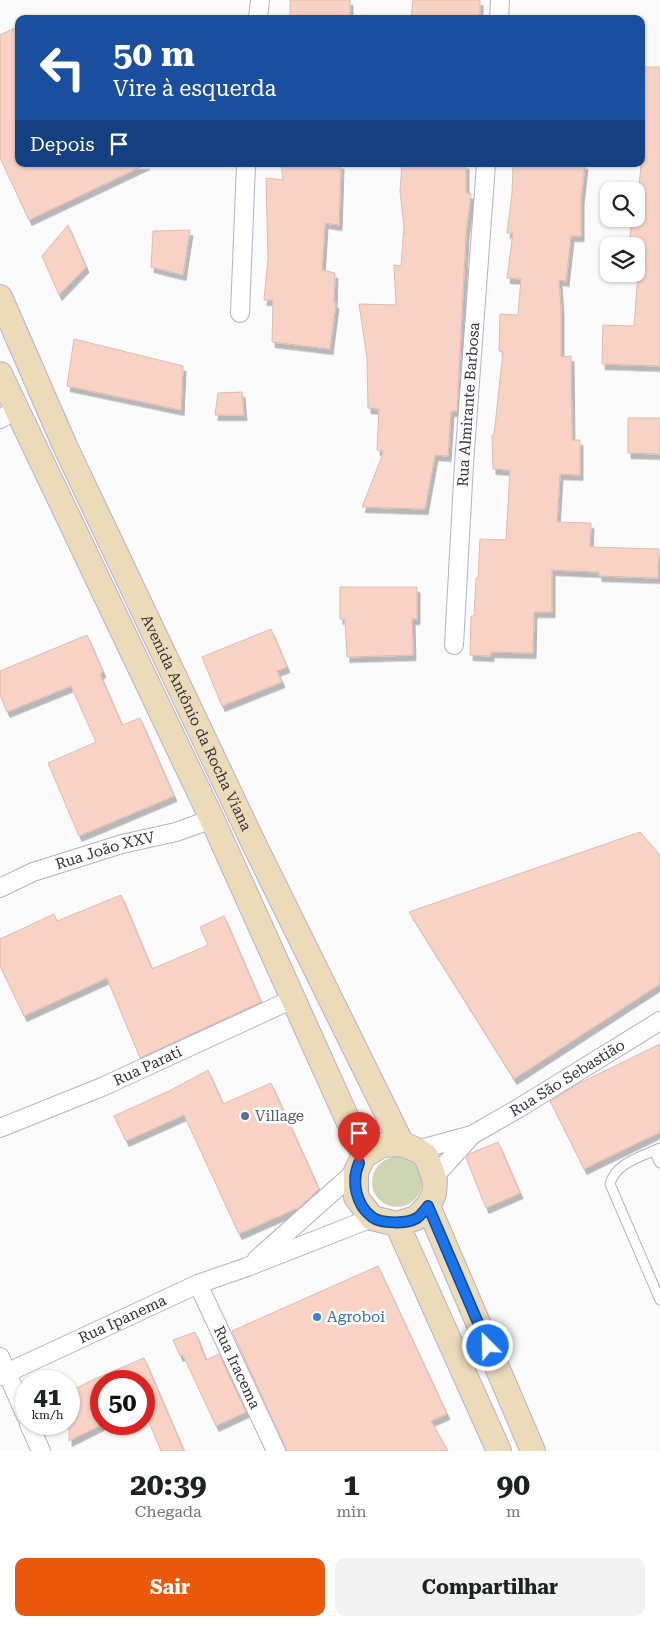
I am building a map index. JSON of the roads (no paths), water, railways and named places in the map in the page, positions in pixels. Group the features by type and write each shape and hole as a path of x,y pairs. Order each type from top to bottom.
{"main road":[{"name":"Avenida Antônio da Rocha Viana","path":"0,297 82,481 254,844 409,1147"},
{"name":"Avenida Antônio da Rocha Viana","path":"0,374 8,414 212,819 293,999 360,1164"},
{"path":"382,1145 409,1147 426,1156 434,1177 434,1194 428,1206 416,1218 397,1224 372,1218 356,1197 360,1164 382,1145"},
{"path":"428,1206 532,1451"},
{"path":"397,1224 499,1451"}],"street":[{"path":"258,15 260,0"},
{"path":"498,15 500,0"},
{"path":"240,313 246,167"},
{"name":"Rua Almirante Barbosa","path":"454,645 464,464 486,167"},
{"name":"Rua João XXV","path":"0,888 33,872 122,844 176,832 212,819"},
{"name":"Rua Parati","path":"0,1128 102,1087 293,999"},
{"name":"Rua São Sebastião","path":"434,1177 472,1135 660,1021"},
{"name":"Rua São Sebastião","path":"409,1147 472,1135"},
{"name":"Rua Ipanema","path":"247,1267 360,1164"},
{"name":"Rua Ipanema","path":"4,1374 198,1284 372,1218"},
{"name":"Rua Iracema","path":"198,1284 276,1451"},
{"path":"0,1356 4,1374 15,1395"},
{"path":"34,1435 41,1451"}],"lane":[{"path":"660,1163 657,1150 620,1167 614,1174 610,1184 660,1300"}],"place":[{"name":"Village","path":"245,1116"},
{"name":"Agroboi","path":"317,1317"}]}
